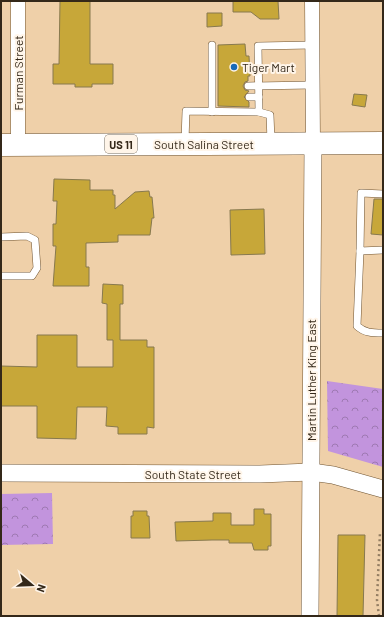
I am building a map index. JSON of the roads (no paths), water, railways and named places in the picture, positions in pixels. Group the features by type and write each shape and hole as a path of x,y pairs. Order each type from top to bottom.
{"main road":[{"name":"South Salina Street","path":"10,145 383,143"}],"street":[{"name":"Furman Street","path":"10,145 18,1"},
{"path":"312,1 313,143"},
{"name":"Martin Luther King East","path":"310,616 313,143"},
{"name":"South State Street","path":"1,473 260,474 311,472 333,474 383,489"}],"lane":[{"path":"212,45 215,85 215,96 212,112"},
{"path":"259,112 258,46 312,45"},
{"path":"248,86 312,85"},
{"path":"249,97 259,97"},
{"path":"185,144 186,111 259,112 270,115 272,144"},
{"path":"383,194 361,193 357,326 362,331 370,333 383,333"},
{"path":"1,237 27,236 35,240 37,268 32,276 1,276"},
{"path":"360,251 383,250"}],"place":[{"name":"Tiger Mart","path":"234,67"}]}
